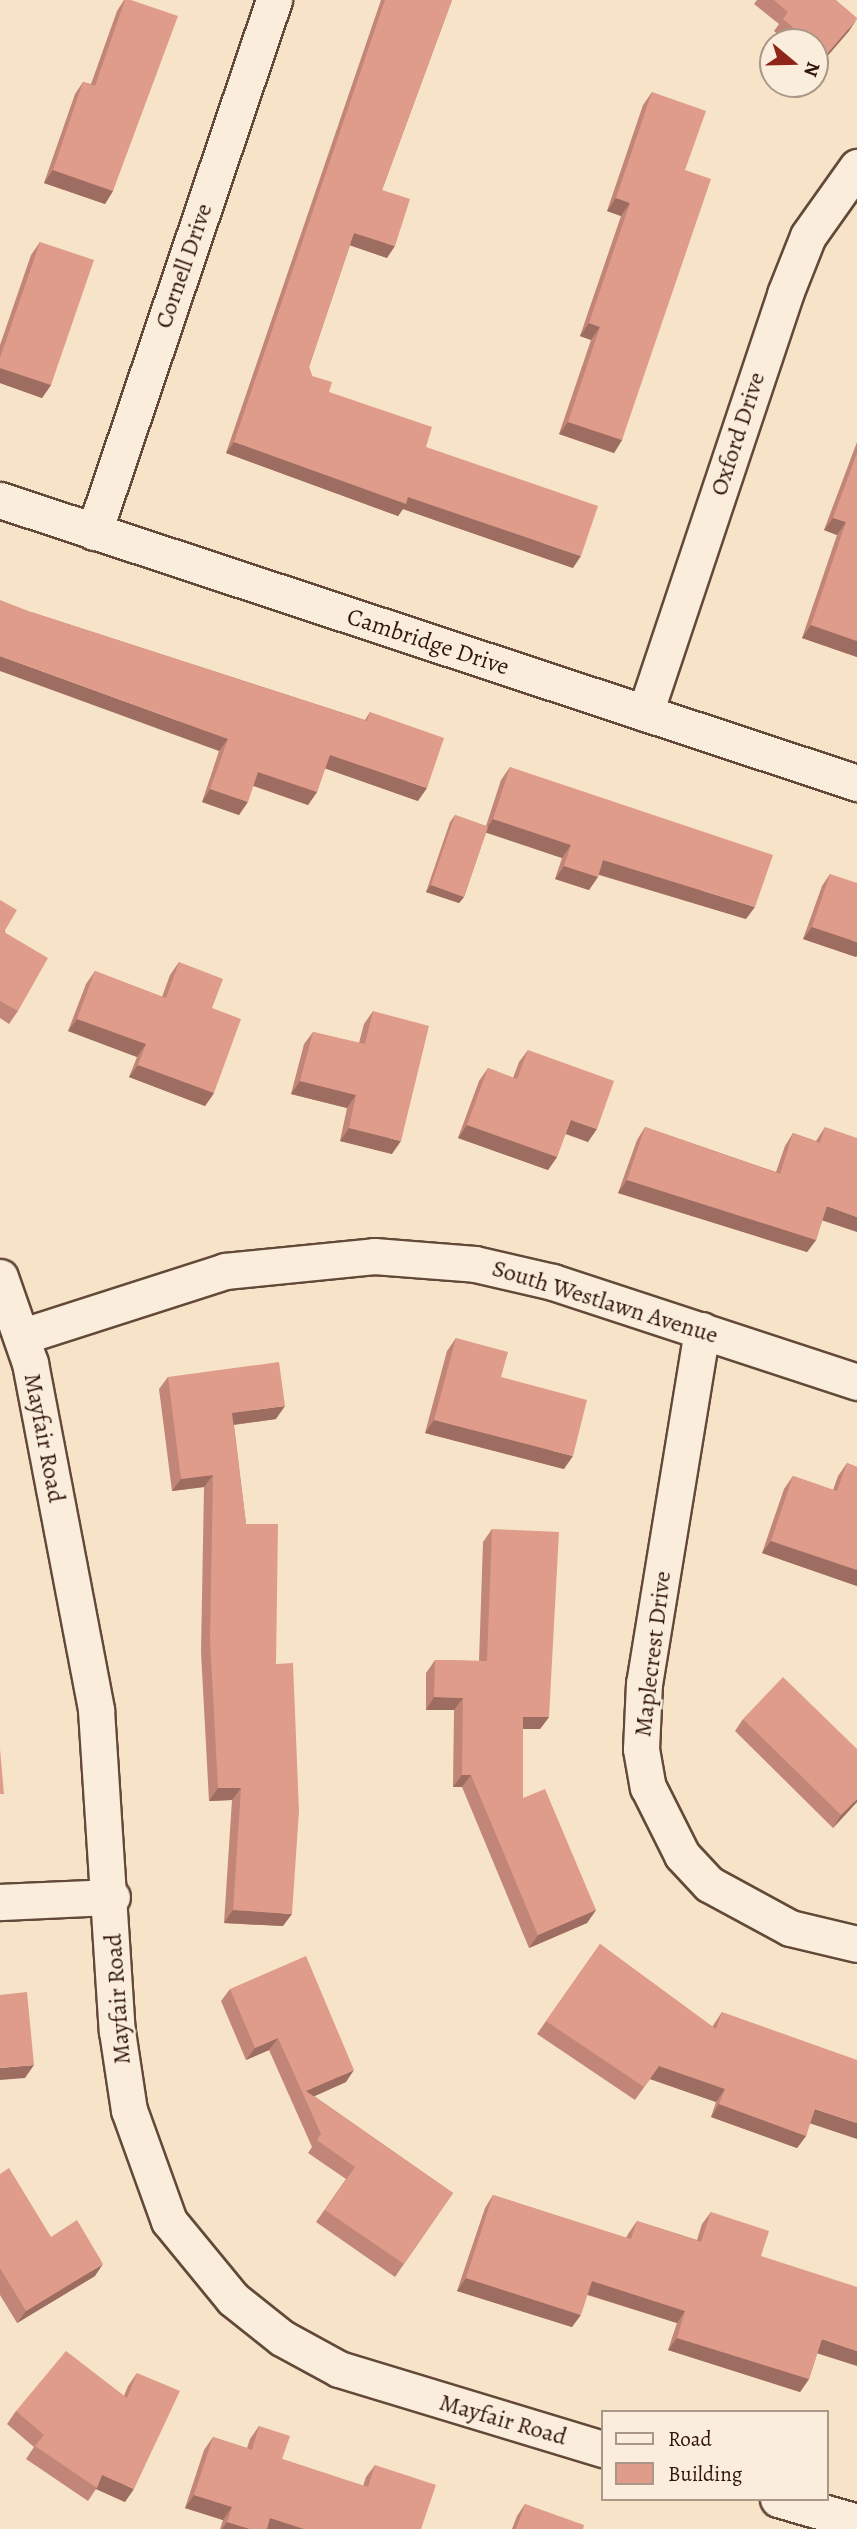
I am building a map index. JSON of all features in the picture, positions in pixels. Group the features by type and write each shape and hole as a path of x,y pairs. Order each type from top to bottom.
{"street":[{"name":"Cornell Drive","path":"94,532 274,0"},
{"name":"Oxford Drive","path":"645,713 785,294 808,236 857,167"},
{"name":"Cambridge Drive","path":"0,500 857,783"},
{"name":"South Westlawn Avenue","path":"23,1336 225,1271 374,1256 475,1264 702,1330 857,1382"},
{"name":"Mayfair Road","path":"0,1277 23,1336 96,1710 112,1897 117,2031 129,2110 147,2172 195,2259 282,2338 339,2370 602,2449"},
{"name":"Maplecrest Drive","path":"702,1330 645,1682 641,1749 648,1787 682,1855 709,1884 790,1928 857,1944"},
{"path":"0,1902 112,1897"},
{"path":"785,2501 857,2522"}],"building":[{"path":"125,0 178,16 113,191 53,170 83,82 95,86"},
{"path":"385,0 452,0 382,190 410,199 395,246 354,233 309,367 312,376 332,382 329,392 432,427 426,447 598,506 581,556 408,497 406,504 234,442"},
{"path":"774,0 836,0 857,19 829,52 829,28 794,28 783,19 788,12"},
{"path":"652,92 706,111 685,170 711,179 622,440 568,422 600,327 589,323 630,203 616,198"},
{"path":"40,242 94,260 51,385 0,368 0,358"},
{"path":"857,453 857,641 811,625 846,522 833,518"},
{"path":"0,600 367,721 370,712 444,738 427,788 330,755 317,792 258,772 248,802 210,789 228,739 0,656"},
{"path":"510,767 773,855 755,907 603,860 598,877 564,866 571,845 493,819"},
{"path":"455,815 488,827 464,897 431,885"},
{"path":"830,874 857,883 857,942 812,927"},
{"path":"0,900 17,910 4,932 48,958 18,1011 0,1001"},
{"path":"179,962 223,979 212,1008 241,1019 214,1093 138,1065 146,1044 77,1019 95,971 166,998"},
{"path":"373,1011 429,1026 401,1141 349,1128 356,1095 300,1081 313,1032 365,1044"},
{"path":"528,1050 614,1081 597,1129 571,1120 557,1157 467,1125 488,1068 517,1079"},
{"path":"645,1127 780,1174 793,1133 820,1143 825,1127 857,1138 857,1217 827,1206 816,1240 627,1180"},
{"path":"456,1338 508,1352 501,1377 587,1400 573,1456 434,1420"},
{"path":"279,1362 285,1406 232,1413 246,1524 278,1524 276,1664 293,1663 299,1811 292,1914 233,1910 241,1788 218,1788 210,1639 213,1475 181,1479 168,1377"},
{"path":"847,1463 857,1467 857,1570 771,1541 793,1476 837,1491"},
{"path":"492,1529 559,1532 549,1717 523,1717 523,1798 545,1789 596,1910 538,1935 471,1775 462,1775 463,1698 434,1697 435,1660 487,1661"},
{"path":"783,1677 857,1749 857,1799 841,1815 743,1719"},
{"path":"0,1749 4,1794 0,1794"},
{"path":"600,1944 716,2029 722,2012 857,2060 857,2123 815,2109 806,2136 719,2104 725,2089 659,2066 644,2087 546,2021"},
{"path":"306,1956 354,2070 306,2091 453,2193 404,2264 325,2210 355,2167 317,2140 321,2134 278,2038 255,2048 230,1989"},
{"path":"27,1992 34,2065 0,2068 0,1995"},
{"path":"9,2168 51,2237 77,2220 103,2264 26,2311 0,2268 0,2174"},
{"path":"493,2195 631,2239 637,2221 701,2242 711,2212 769,2231 761,2256 857,2287 857,2351 822,2339 809,2379 677,2338 685,2311 592,2281 581,2315 466,2278"},
{"path":"66,2351 127,2398 137,2373 180,2391 134,2489 102,2475 97,2488 35,2446 44,2435 16,2411"},
{"path":"259,2426 290,2436 282,2459 368,2487 375,2465 436,2485 421,2529 304,2529 270,2518 267,2529 250,2529 227,2522 232,2507 194,2495 213,2437 252,2450"},
{"path":"525,2504 584,2525 583,2529 516,2529"}]}
